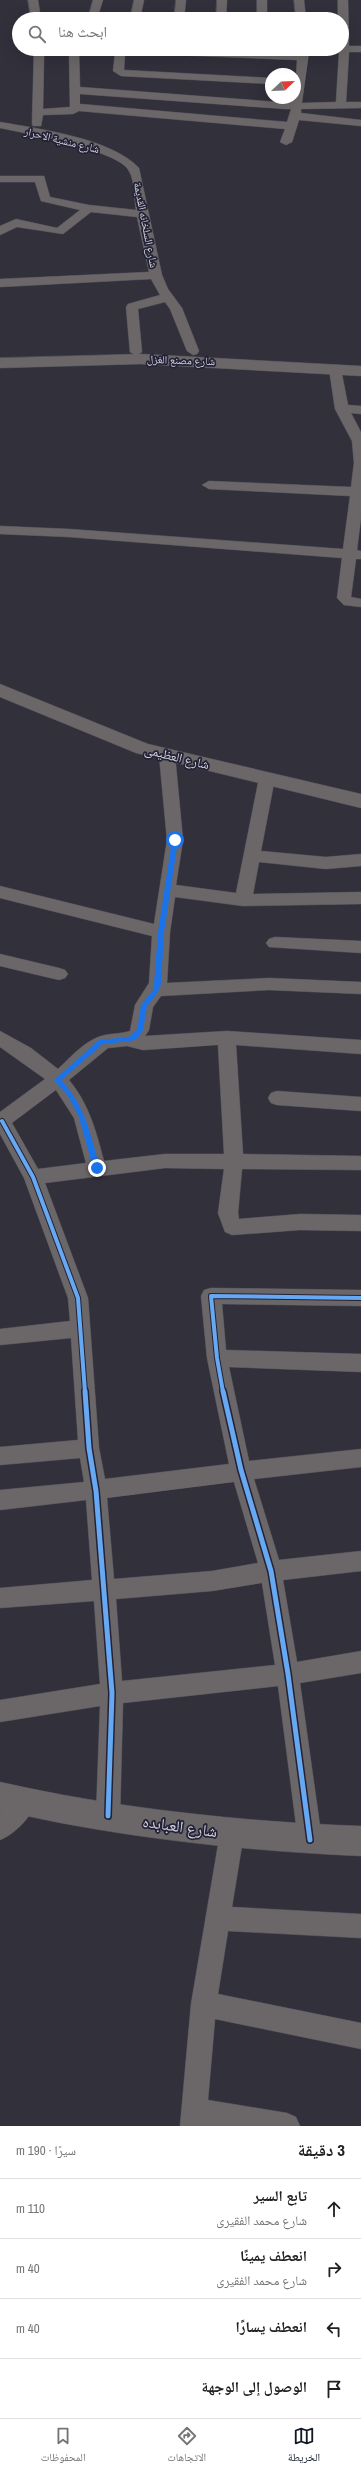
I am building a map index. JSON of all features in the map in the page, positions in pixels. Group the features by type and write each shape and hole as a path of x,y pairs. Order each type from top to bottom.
{"street":[{"path":"33,0 35,12"},
{"path":"95,12 98,0"},
{"path":"136,12 139,0"},
{"path":"180,12 181,0"},
{"path":"221,12 222,0"},
{"path":"262,0 262,12"},
{"path":"299,0 300,12"},
{"path":"342,0 342,12"},
{"path":"349,49 361,49"},
{"path":"39,56 36,122 40,133"},
{"path":"36,112 73,111 75,106 74,56"},
{"path":"124,56 118,71 121,73 265,81"},
{"path":"300,68 302,56"},
{"path":"341,104 344,56"},
{"path":"75,90 361,123"},
{"path":"286,142 293,116 294,104"},
{"path":"75,106 293,116 341,104 361,105"},
{"name":"شارع منشية الاحرار","path":"0,125 40,133 127,160"},
{"name":"شارع السلخانه القديمة","path":"127,160 143,214 156,275 176,308 194,356"},
{"path":"0,179 40,178 43,198 89,208 143,214"},
{"path":"0,231 16,223 59,232 89,208"},
{"path":"0,283 156,275"},
{"path":"136,352 132,307 168,297"},
{"name":"شارع مصنع الغزل","path":"0,356 136,352 361,371"},
{"name":"شارع مصنع الغزل","path":"0,363 194,356 361,362"},
{"path":"335,369 342,409 359,442 361,462 355,555 344,598 349,602 361,603"},
{"path":"342,409 361,410"},
{"path":"209,485 360,492"},
{"path":"0,530 69,533 355,555"},
{"name":"شارع العظيمى","path":"0,690 66,716 125,742 167,755 267,778 360,802"},
{"path":"129,1040 136,1036 140,1030 144,1005 156,990 161,932 175,840 167,755"},
{"path":"243,900 250,856 267,778"},
{"path":"250,856 326,863 361,860"},
{"path":"167,890 243,900 361,898"},
{"path":"0,892 161,932"},
{"path":"275,943 361,947"},
{"path":"0,960 59,974"},
{"path":"156,990 269,984 361,988"},
{"path":"0,1038 33,1058 71,1094 83,1117 97,1168"},
{"path":"227,1038 234,1161 228,1213 232,1227 300,1222 361,1223"},
{"path":"108,1816 112,1693 96,1491 89,1448 78,1298 33,1177 1,1121 57,1080 102,1042 129,1040 143,1044 227,1038 361,1048"},
{"path":"276,1098 361,1104"},
{"path":"33,1177 97,1168 165,1161 361,1162"},
{"path":"310,1840 288,1674 271,1571 241,1470 217,1358 211,1296 361,1298"},
{"path":"0,1337 81,1328"},
{"path":"217,1358 361,1363"},
{"path":"0,1456 89,1448"},
{"path":"0,1500 96,1491 241,1470 361,1458"},
{"path":"0,1598 212,1581 271,1571 361,1561"},
{"path":"0,1711 112,1693 288,1674 361,1662"},
{"path":"0,1828 13,1799"},
{"name":"شارع العبابده","path":"13,1799 108,1816 232,1833 310,1840 361,1841"},
{"path":"232,1833 204,2004 193,2118 287,2126"},
{"path":"218,1918 361,1926"},
{"path":"204,2004 361,2036"}],"cycle path":[{"path":"2,1121 33,1177 78,1298 89,1448 96,1491 112,1693 108,1816"},
{"path":"310,1840 288,1674 271,1571 241,1470 225,1403 217,1358 211,1296 361,1298"}],"route":[{"path":"97,1168 83,1117 71,1094 57,1080 97,1045 107,1041 129,1040 136,1036 140,1030 144,1005 153,995 158,984 161,932 175,840"}]}
